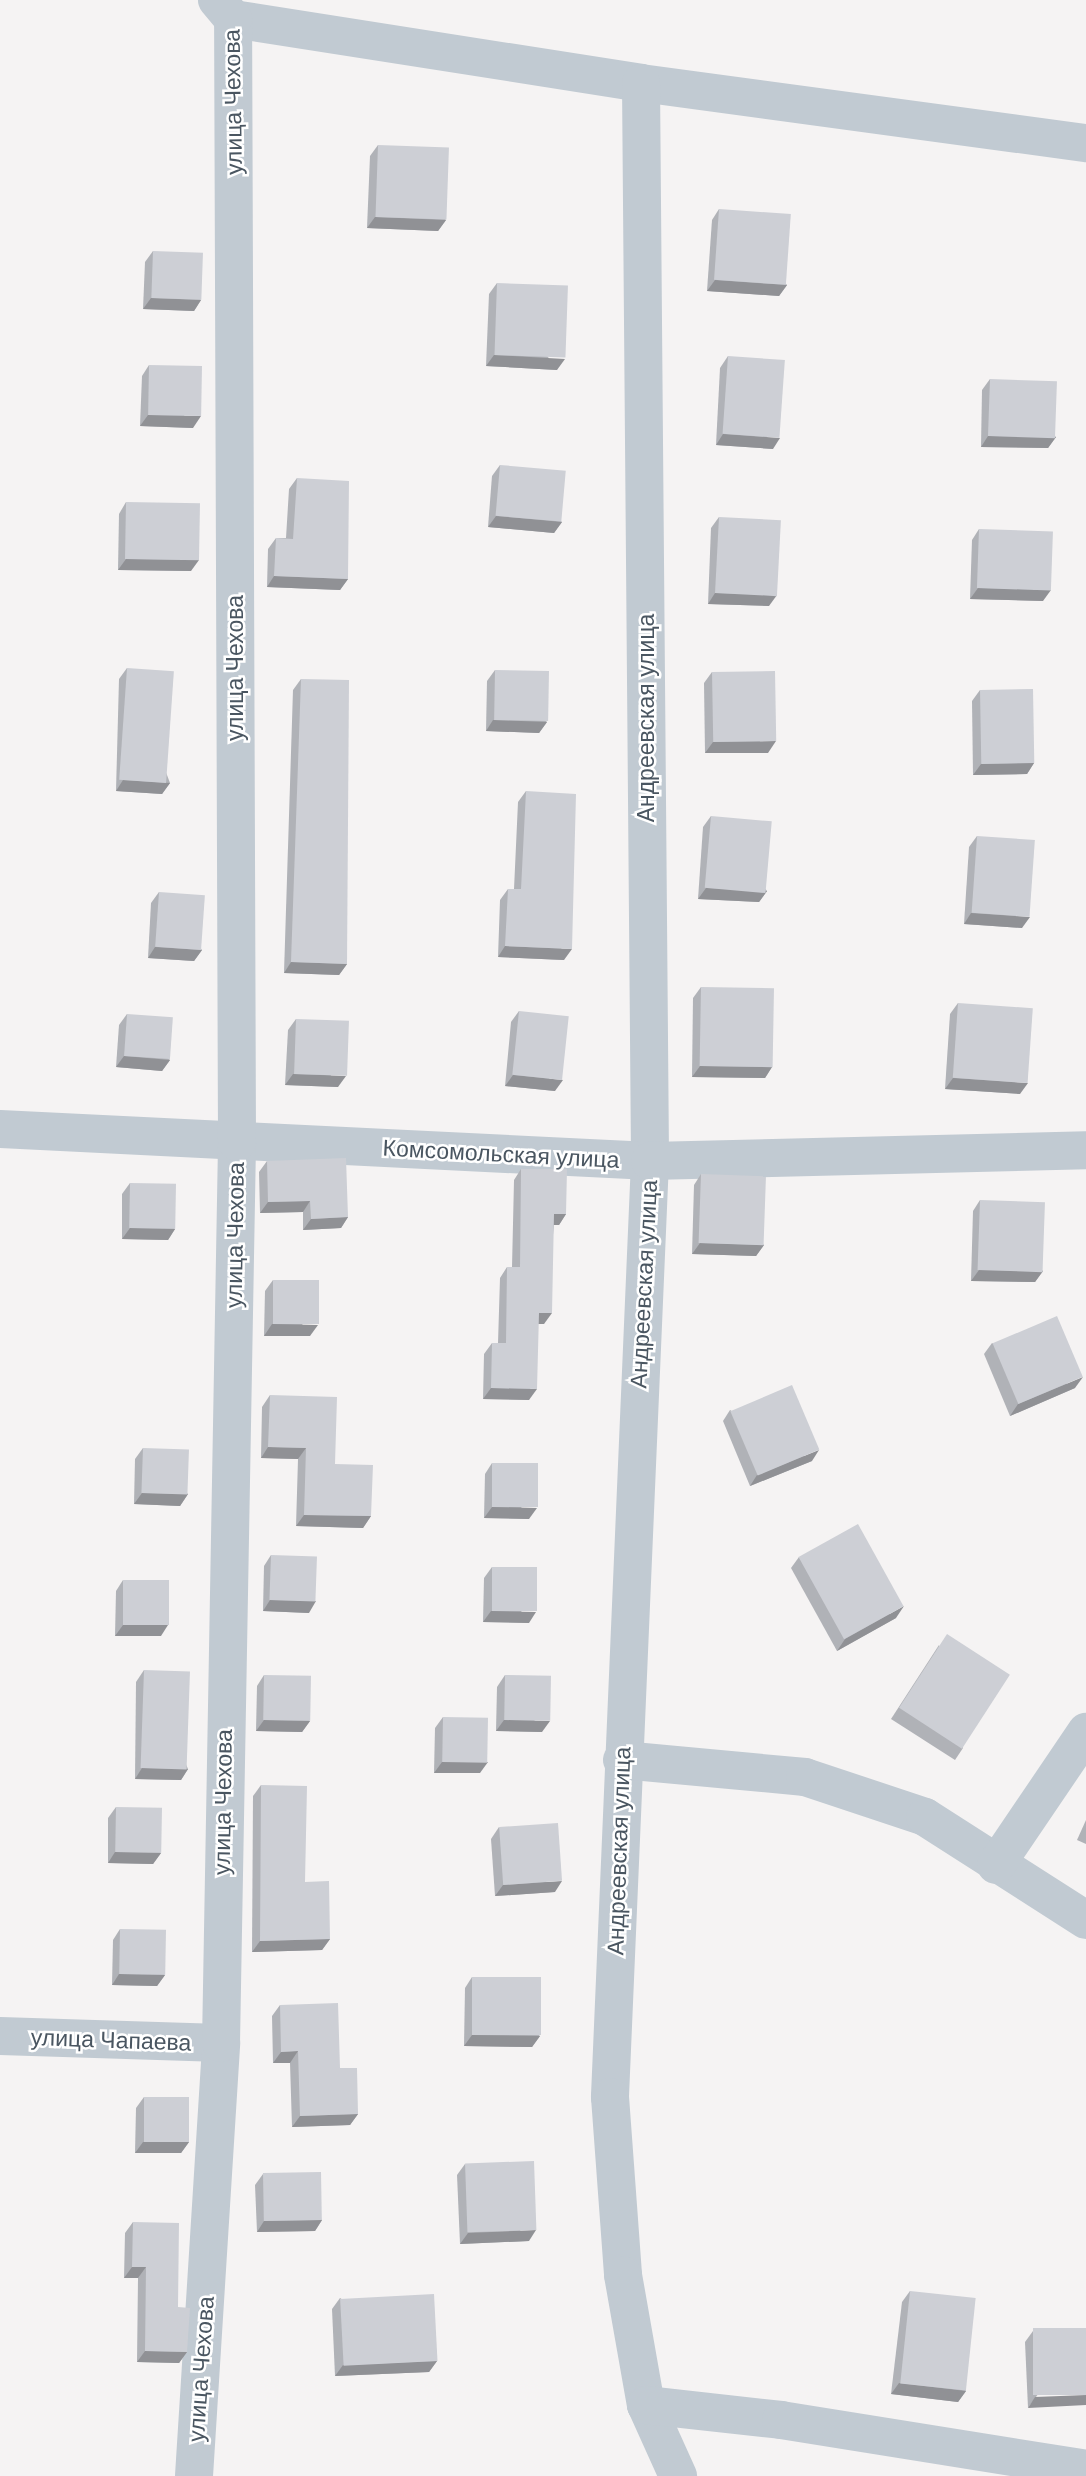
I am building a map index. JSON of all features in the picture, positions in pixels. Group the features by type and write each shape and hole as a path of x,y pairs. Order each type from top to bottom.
{"street":[{"path":"225,9 642,83 1086,143"},
{"name":"улица Чехова","path":"194,2476 221,2043 237,1142 225,9"},
{"name":"Андреевская улица","path":"642,83 650,1161 622,1760 610,2097 623,2275 646,2405 678,2476"},
{"name":"Комсомольская улица","path":"0,1129 650,1161 1086,1150"},
{"path":"996,1865 1086,1732"},
{"path":"622,1760 805,1777 925,1817 996,1865 1086,1920"},
{"name":"улица Чапаева","path":"0,2036 221,2043"},
{"path":"646,2405 781,2420 1086,2469"}],"building":[{"path":"378,145 449,147 446,219 375,217"},
{"path":"719,209 791,214 786,285 714,280"},
{"path":"153,251 203,253 201,300 151,298"},
{"path":"497,283 568,285 565,357 494,355"},
{"path":"728,356 785,360 779,438 723,434"},
{"path":"149,365 202,366 201,416 148,415"},
{"path":"990,379 1057,381 1055,438 988,436"},
{"path":"500,465 566,471 561,522 496,516"},
{"path":"297,478 349,481 348,579 274,576 276,538 293,539"},
{"path":"126,502 200,503 199,560 125,559"},
{"path":"719,517 781,520 777,596 715,593"},
{"path":"979,529 1053,532 1051,591 977,588"},
{"path":"127,668 174,671 166,783 119,780"},
{"path":"495,670 549,671 548,721 494,720"},
{"path":"775,671 776,741 713,742 712,672"},
{"path":"301,679 349,680 347,964 291,962"},
{"path":"1033,689 1034,763 981,764 980,690"},
{"path":"526,791 576,794 572,949 505,946 508,889 521,889"},
{"path":"711,816 772,821 765,893 705,888"},
{"path":"977,836 1035,840 1029,917 972,913"},
{"path":"159,892 205,895 201,950 155,947"},
{"path":"701,987 774,988 773,1067 700,1066"},
{"path":"958,1003 1033,1008 1028,1083 953,1078"},
{"path":"519,1011 569,1016 562,1080 512,1075"},
{"path":"127,1014 173,1017 170,1059 124,1056"},
{"path":"296,1019 349,1021 347,1076 294,1074"},
{"path":"346,1158 348,1217 311,1219 310,1201 268,1202 267,1161"},
{"path":"521,1169 567,1169 566,1214 554,1214 552,1313 539,1313 537,1389 491,1388 492,1343 506,1343 507,1267 520,1267"},
{"path":"701,1174 766,1176 764,1245 699,1243"},
{"path":"130,1183 176,1184 175,1229 129,1228"},
{"path":"980,1200 1045,1202 1043,1272 978,1270"},
{"path":"273,1280 319,1280 319,1324 273,1324"},
{"path":"1057,1316 1083,1377 1018,1404 993,1343"},
{"path":"792,1385 819,1449 758,1476 730,1411"},
{"path":"270,1395 337,1397 335,1464 373,1465 371,1516 304,1515 306,1448 268,1447"},
{"path":"143,1448 189,1450 187,1495 141,1493"},
{"path":"492,1463 538,1463 538,1507 492,1507"},
{"path":"858,1524 904,1606 844,1639 799,1557"},
{"path":"271,1555 317,1557 315,1602 269,1600"},
{"path":"492,1567 537,1567 537,1611 492,1611"},
{"path":"123,1580 169,1580 169,1625 123,1625"},
{"path":"947,1634 1010,1675 962,1749 899,1708"},
{"path":"144,1670 190,1672 187,1770 141,1768"},
{"path":"264,1675 311,1676 310,1721 263,1720"},
{"path":"505,1675 551,1676 550,1721 504,1720"},
{"path":"443,1717 488,1718 487,1763 442,1762"},
{"path":"261,1785 307,1786 305,1882 329,1881 330,1939 260,1941"},
{"path":"116,1807 162,1808 161,1853 115,1852"},
{"path":"558,1823 562,1881 503,1885 499,1827"},
{"path":"120,1929 166,1930 165,1975 119,1974"},
{"path":"472,1977 541,1977 541,2035 472,2035"},
{"path":"338,2003 340,2068 357,2068 358,2114 300,2116 298,2051 281,2052 280,2005"},
{"path":"144,2097 189,2097 189,2142 144,2142"},
{"path":"534,2161 536,2230 467,2232 465,2163"},
{"path":"321,2172 322,2220 264,2221 263,2173"},
{"path":"133,2222 179,2223 178,2307 190,2308 187,2352 145,2351 146,2267 132,2267"},
{"path":"910,2291 976,2298 966,2390 900,2383"},
{"path":"434,2294 438,2361 344,2366 340,2299"},
{"path":"1033,2328 1086,2328 1086,2395 1033,2395"}]}
